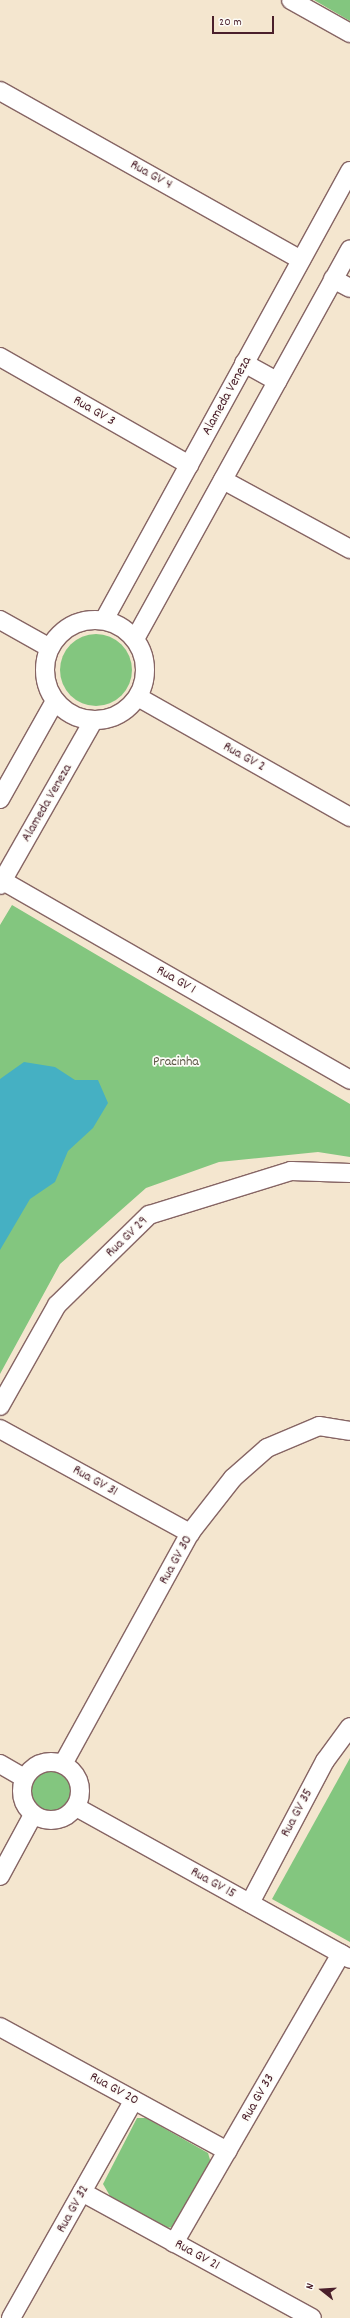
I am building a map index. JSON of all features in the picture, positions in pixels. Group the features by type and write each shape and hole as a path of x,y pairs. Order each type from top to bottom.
{"street":[{"path":"291,0 350,33"},
{"name":"Rua GV 4","path":"0,91 301,260"},
{"name":"Alameda Veneza","path":"104,620 350,171"},
{"path":"135,639 350,248"},
{"path":"333,279 350,288"},
{"name":"Rua GV 3","path":"0,357 189,464"},
{"path":"244,363 277,381"},
{"path":"222,480 350,549"},
{"path":"0,620 50,648"},
{"path":"88,620 104,620 126,630 135,639 143,652 146,668 144,683 138,697 119,715 94,721 79,718 66,711 55,701 45,675 50,648 59,634 72,625 88,620"},
{"name":"Rua GV 2","path":"138,697 350,816"},
{"path":"0,799 55,701"},
{"name":"Alameda Veneza","path":"1,883 94,721"},
{"name":"Rua GV 1","path":"1,883 350,1080"},
{"name":"Rua GV 29","path":"0,1406 57,1305 149,1215 291,1172 350,1174"},
{"name":"Rua GV 30","path":"63,1764 190,1533 233,1478 267,1448 319,1426 350,1431"},
{"name":"Rua GV 31","path":"0,1429 190,1533"},
{"name":"Rua GV 35","path":"250,1903 325,1761 350,1727"},
{"path":"46,1762 63,1764 76,1774 79,1782 79,1799 76,1807 71,1813 56,1820 41,1819 27,1809 21,1794 24,1778 30,1770 46,1762"},
{"path":"0,1764 24,1778"},
{"name":"Rua GV 15","path":"76,1807 346,1957"},
{"path":"0,1876 34,1815"},
{"name":"Rua GV 33","path":"174,2243 346,1957"},
{"name":"Rua GV 20","path":"0,2027 228,2151"},
{"name":"Rua GV 32","path":"11,2318 134,2100"},
{"name":"Rua GV 21","path":"82,2192 312,2318"}],"green space":[{"path":"314,0 350,0 350,21"},
{"path":"96,634 116,640 126,650 132,670 126,690 116,700 96,706 76,700 66,690 60,670 66,650 76,640"},
{"name":"Pracinha","path":"12,905 350,1104 350,1157 318,1152 219,1162 146,1188 60,1264 0,1374 0,925"},
{"path":"350,1758 350,1942 272,1899"},
{"path":"51,1770 66,1776 72,1791 66,1806 51,1812 36,1806 30,1791 36,1776"},
{"path":"137,2118 146,2118 208,2153 211,2163 175,2227 165,2228 110,2196 103,2184"}],"water":[{"path":"24,1062 55,1067 75,1080 98,1080 108,1103 93,1128 68,1151 55,1182 30,1199 0,1250 0,1079"}]}
